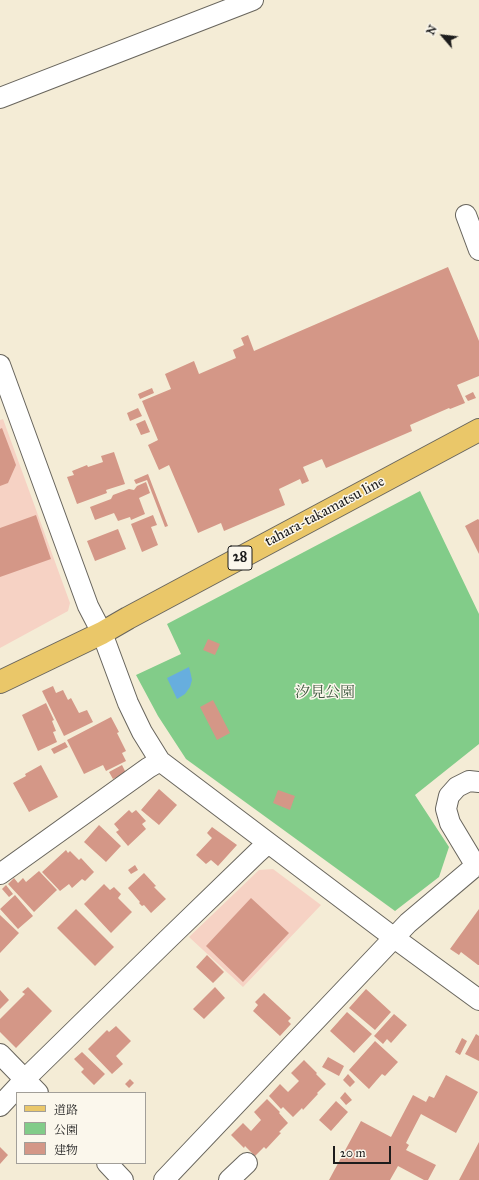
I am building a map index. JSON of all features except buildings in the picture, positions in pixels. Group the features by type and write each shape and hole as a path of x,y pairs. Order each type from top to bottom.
{"main road":[{"name":"tahara-takamatsu line","path":"0,682 102,633 479,430"}],"street":[{"path":"0,98 253,0"},
{"path":"466,215 479,250"},
{"path":"0,364 88,606 102,633 128,703 142,732 160,761 479,1000"},
{"path":"0,874 148,768 160,761"},
{"path":"164,1180 379,954 393,937 478,865 450,823 446,809 449,796 457,787 469,781 479,782"},
{"path":"22,1092 31,1086 234,874 268,843"},
{"path":"0,1054 31,1086"},
{"path":"0,1106 16,1096"},
{"path":"229,1180 247,1163"}],"shaded area":[{"path":"3,419 70,603 68,611 0,648 0,420"},
{"path":"273,869 321,905 243,987 189,937 259,870"}],"green space":[{"name":"汐見公園","path":"420,491 479,614 479,744 415,795 449,847 439,877 395,911 186,759 158,716 136,675 181,654 167,624"}],"water":[{"path":"189,667 192,680 190,687 185,694 177,699 167,678"}]}
